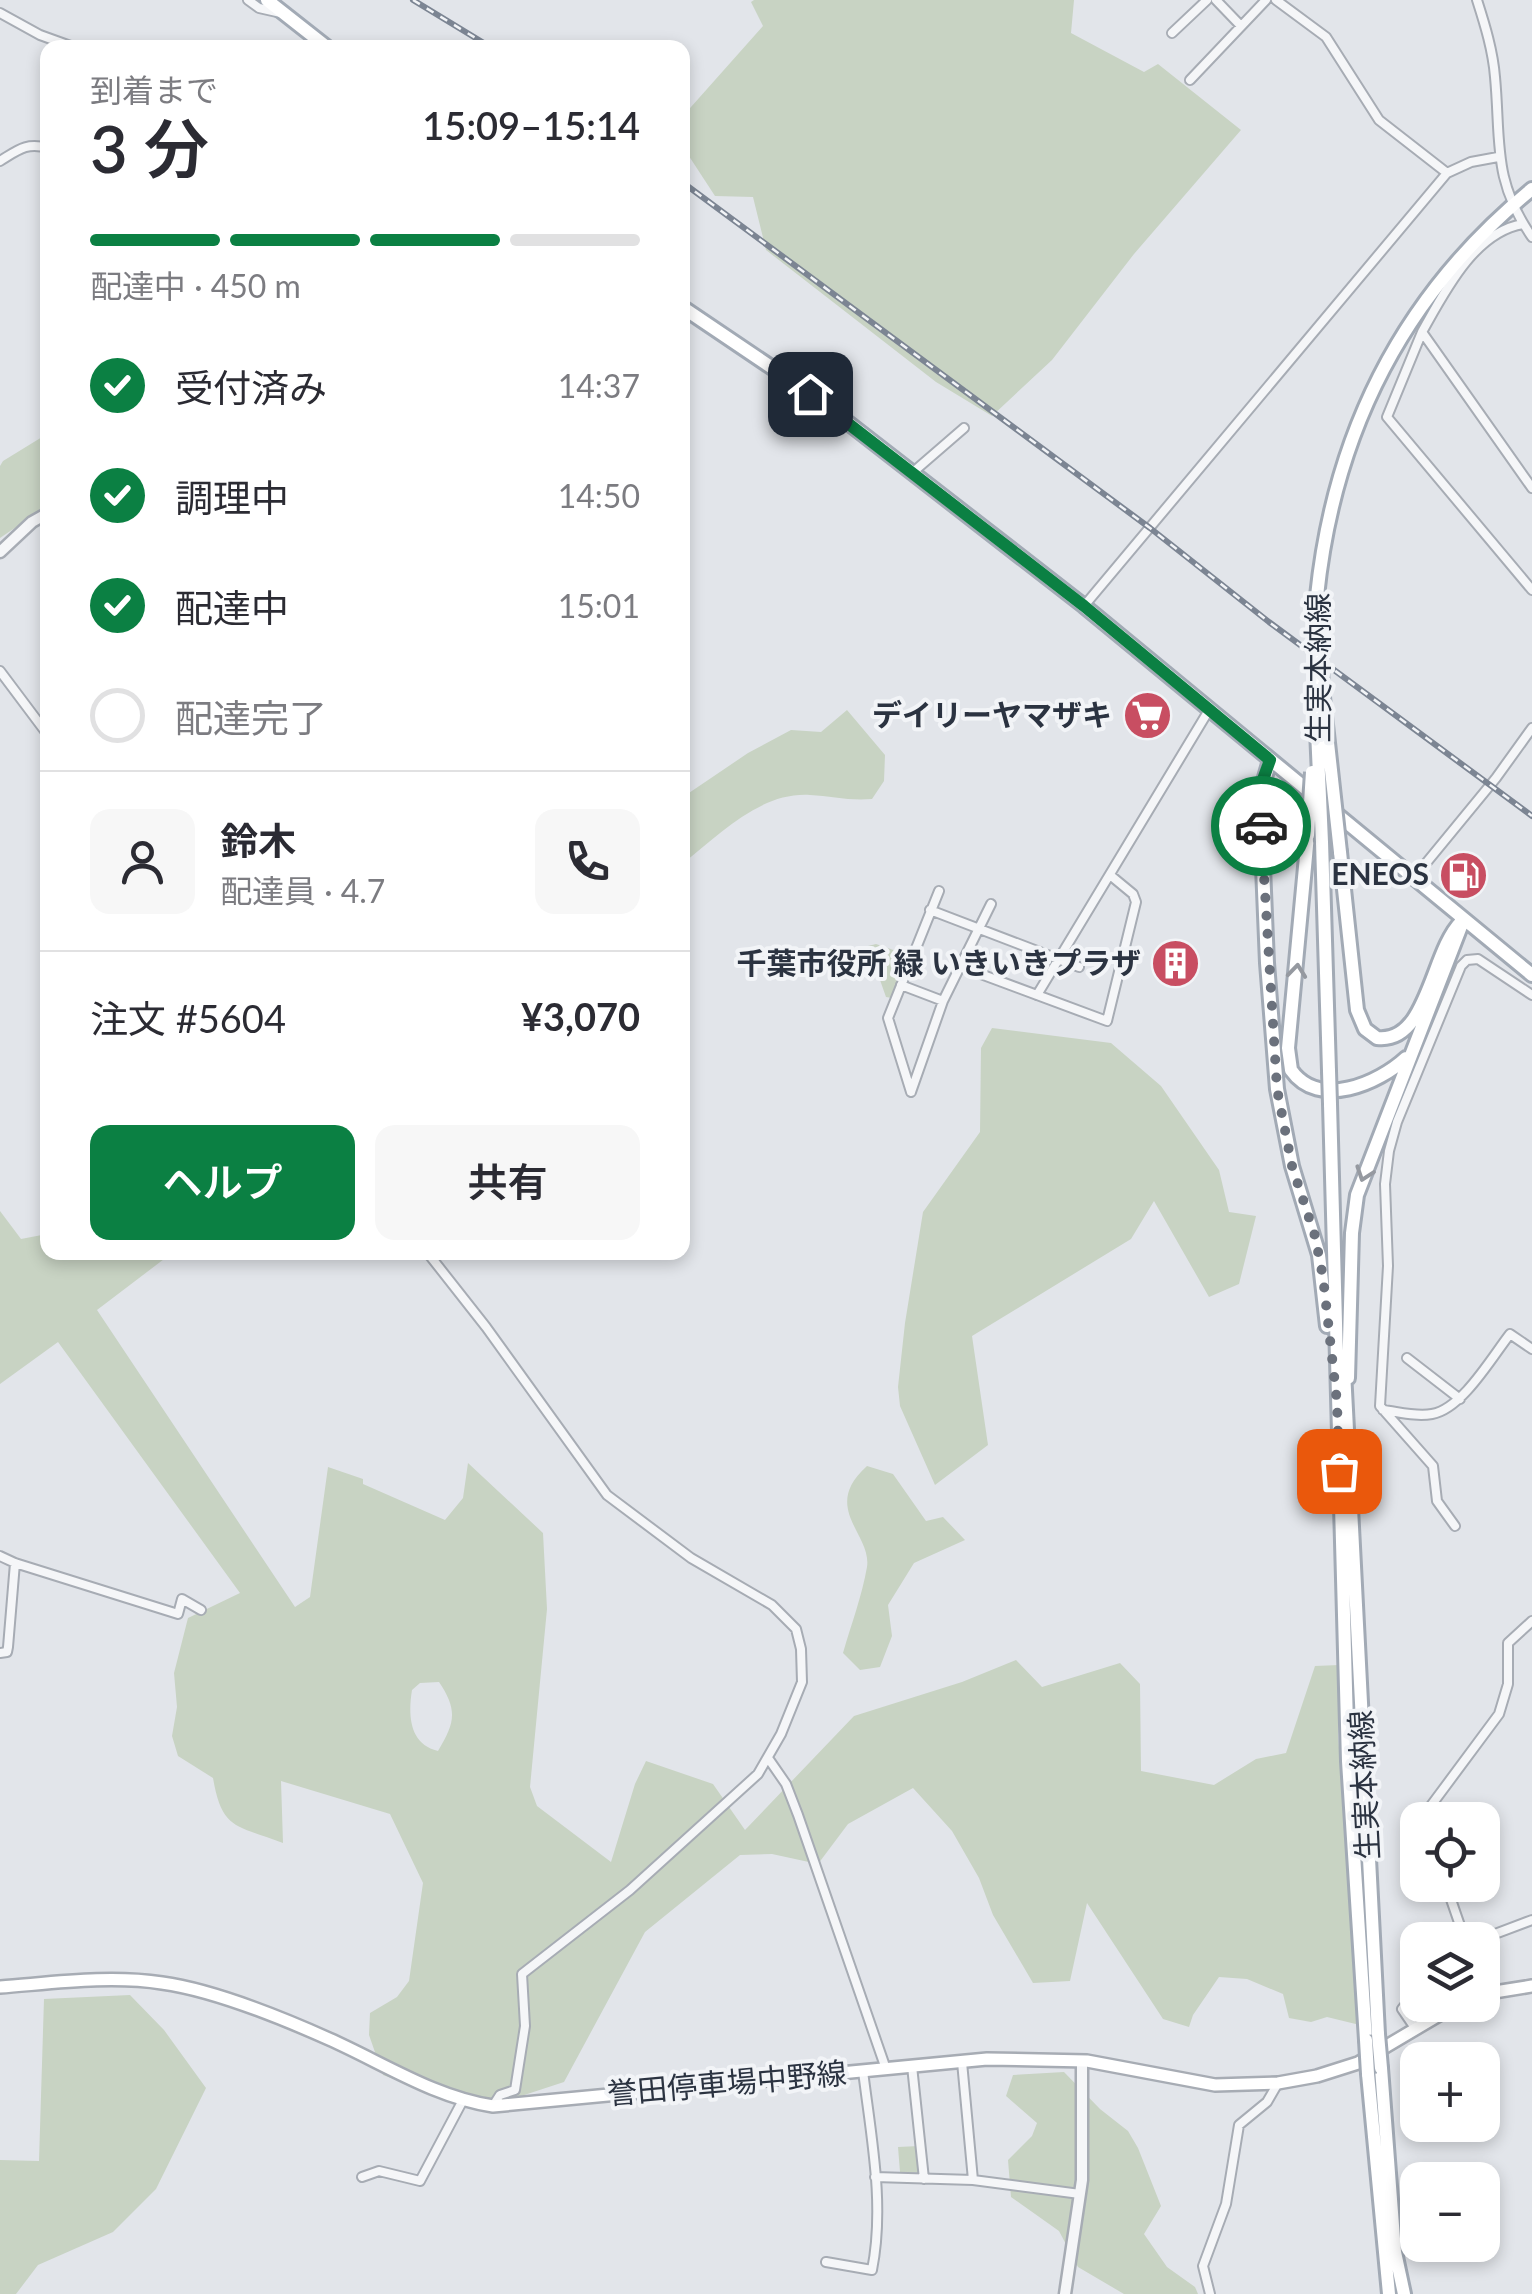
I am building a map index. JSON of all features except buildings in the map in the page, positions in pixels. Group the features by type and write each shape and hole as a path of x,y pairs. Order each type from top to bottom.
{"main road":[{"path":"267,0 318,40"},
{"name":"生実本納線","path":"1404,2294 1395,2252 1372,2037 1335,1274 1314,663 1317,596 1333,499 1357,421 1398,342 1461,254 1532,189"},
{"path":"690,312 810,394 1084,606 1532,975"},
{"path":"1317,596 1322,688 1357,1010 1364,1028 1377,1038 1400,1035 1414,1021 1448,936 1463,921"},
{"path":"1316,724 1288,1048 1292,1070 1313,1087 1356,1087 1376,1081 1411,1052"},
{"path":"1270,760 1260,795 1277,1089 1292,1166 1319,1254 1342,1401"},
{"path":"1342,1401 1357,1195 1463,921"},
{"name":"誉田停車場中野線","path":"0,1987 124,1980 190,1989 327,2038 463,2100 493,2106 912,2066 1038,2058 1082,2061 1216,2085 1278,2083 1358,2063 1426,2022"},
{"path":"1500,1991 1532,1986"},
{"name":"生実本納線","path":"1375,2071 1389,2294"}],"street":[{"path":"248,0 271,13 285,13"},
{"path":"1172,34 1206,0"},
{"path":"1216,0 1241,26"},
{"path":"1190,80 1266,0"},
{"path":"1276,0 1326,37 1379,120 1447,172"},
{"path":"1477,0 1495,76 1498,157 1513,204 1532,236"},
{"path":"0,12 54,40"},
{"path":"0,161 20,146 40,146"},
{"path":"1084,606 1447,172 1498,157"},
{"path":"1523,224 1503,229 1472,258 1442,296 1422,332 1387,416 1532,590"},
{"path":"1422,332 1532,488"},
{"path":"912,474 964,428"},
{"path":"0,552 40,518"},
{"path":"0,671 40,724"},
{"path":"1037,995 1209,710"},
{"path":"1413,879 1532,728"},
{"path":"958,966 1107,1020 1136,902 1133,894 1110,875"},
{"path":"938,891 888,1018 910,1092 958,966 991,904"},
{"path":"930,910 1079,967"},
{"path":"1455,1526 1434,1504 1433,1466 1380,1406 1388,1266 1385,1184 1397,1122 1461,966 1466,960 1478,959 1532,995"},
{"path":"901,985 943,1001"},
{"path":"433,1260 608,1495 692,1558 772,1605 796,1628 802,1682 768,1758 746,1786 644,1878 522,1974 525,2026 516,2090 500,2095 493,2106"},
{"path":"1384,1410 1418,1415 1443,1411 1460,1398 1510,1334 1532,1350"},
{"path":"1408,1358 1460,1398"},
{"path":"0,1556 178,1614 182,1599 201,1610"},
{"path":"0,1653 8,1647 15,1564"},
{"path":"1434,1802 1498,1714 1508,1684 1508,1643 1532,1621"},
{"path":"768,1758 786,1784 798,1815 886,2069"},
{"path":"1500,1932 1532,1920"},
{"path":"1411,2022 1415,2028"},
{"path":"1065,2294 1080,2194 1082,2061"},
{"path":"962,2062 973,2180"},
{"path":"912,2066 924,2179"},
{"path":"826,2262 872,2270 877,2246 876,2177 863,2071"},
{"path":"1210,2294 1202,2266 1226,2204 1239,2125 1267,2102 1278,2083"},
{"path":"362,2177 378,2171 420,2181 463,2100"},
{"path":"876,2177 973,2180 1080,2194"}],"green space":[{"path":"1074,0 1071,33 1144,72 1158,64 1241,130 1134,254 1052,360 992,416 936,382 766,250 753,197 715,196 690,158 690,108 763,26 751,2"},
{"path":"40,438 40,511 0,538 0,466"},
{"path":"847,710 885,755 884,781 872,799 810,795 774,800 741,817 690,857 690,792 791,730 821,732"},
{"path":"876,944 908,955 892,998 886,997 868,946"},
{"path":"992,1028 1111,1043 1161,1086 1219,1170 1229,1212 1256,1216 1239,1284 1209,1297 1154,1201 1131,1239 972,1336 988,1445 935,1485 900,1406 898,1387 905,1323 923,1212 980,1132 981,1048"},
{"path":"0,1211 21,1239 40,1235 40,1260 163,1260 97,1310 295,1607 310,1597 328,1467 363,1479 363,1484 445,1520 463,1498 468,1463 543,1533 547,1609 530,1787 537,1806 611,1862 646,1761 713,1784 745,1830 854,1716 962,1682 1016,1660 1042,1687 1120,1663 1140,1684 1141,1771 1214,1785 1256,1759 1286,1753 1315,1666 1339,1665 1338,1735 1354,1935 1376,1969 1380,2011 1368,2027 1327,2017 1311,2022 1289,2018 1283,1994 1247,1979 1219,1977 1189,2027 1163,2019 1087,1903 1070,1981 1033,1983 993,1915 979,1878 952,1831 913,1788 848,1824 818,1864 772,1854 740,1855 645,1932 564,2082 512,2099 442,2097 383,2075 369,2035 370,2013 397,1997 409,1981 423,1883 390,1814 281,1781 283,1843 234,1824 221,1808 213,1778 178,1756 172,1736 177,1707 174,1673 188,1618 240,1593 58,1342 0,1384","holes":["439,1682 452,1716 438,1751 416,1735 411,1718 412,1690 420,1683"]},
{"path":"867,1466 893,1474 926,1521 943,1517 965,1540 914,1563 888,1605 892,1636 880,1667 860,1670 843,1653 867,1567 867,1555 851,1520 848,1495"},
{"path":"130,1995 164,2030 206,2088 156,2189 113,2232 38,2265 16,2294 0,2294 0,2160 39,2161 44,1999"},
{"path":"1064,2072 1128,2131 1161,2206 1144,2234 1167,2267 1195,2287 1198,2294 1124,2294 1078,2267 1059,2231 1011,2197 1008,2160 1032,2136 1037,2123 1006,2096 1013,2075"},
{"path":"919,2146 921,2173 900,2172 898,2147"}],"railway":[{"path":"413,0 479,40"},
{"path":"690,188 1532,816"}],"way so far":[{"path":"1261,826 1277,1089 1292,1166 1315,1236 1323,1277 1337,1402 1339,1471"}],"place":[{"name":"デイリーヤマザキ","path":"1147,716"},
{"name":"ENEOS","path":"1464,875"},
{"name":"千葉市役所 緑 いきいきプラザ","path":"1176,964"}],"route":[{"path":"810,394 1084,606 1270,760 1261,785 1261,826"}]}
